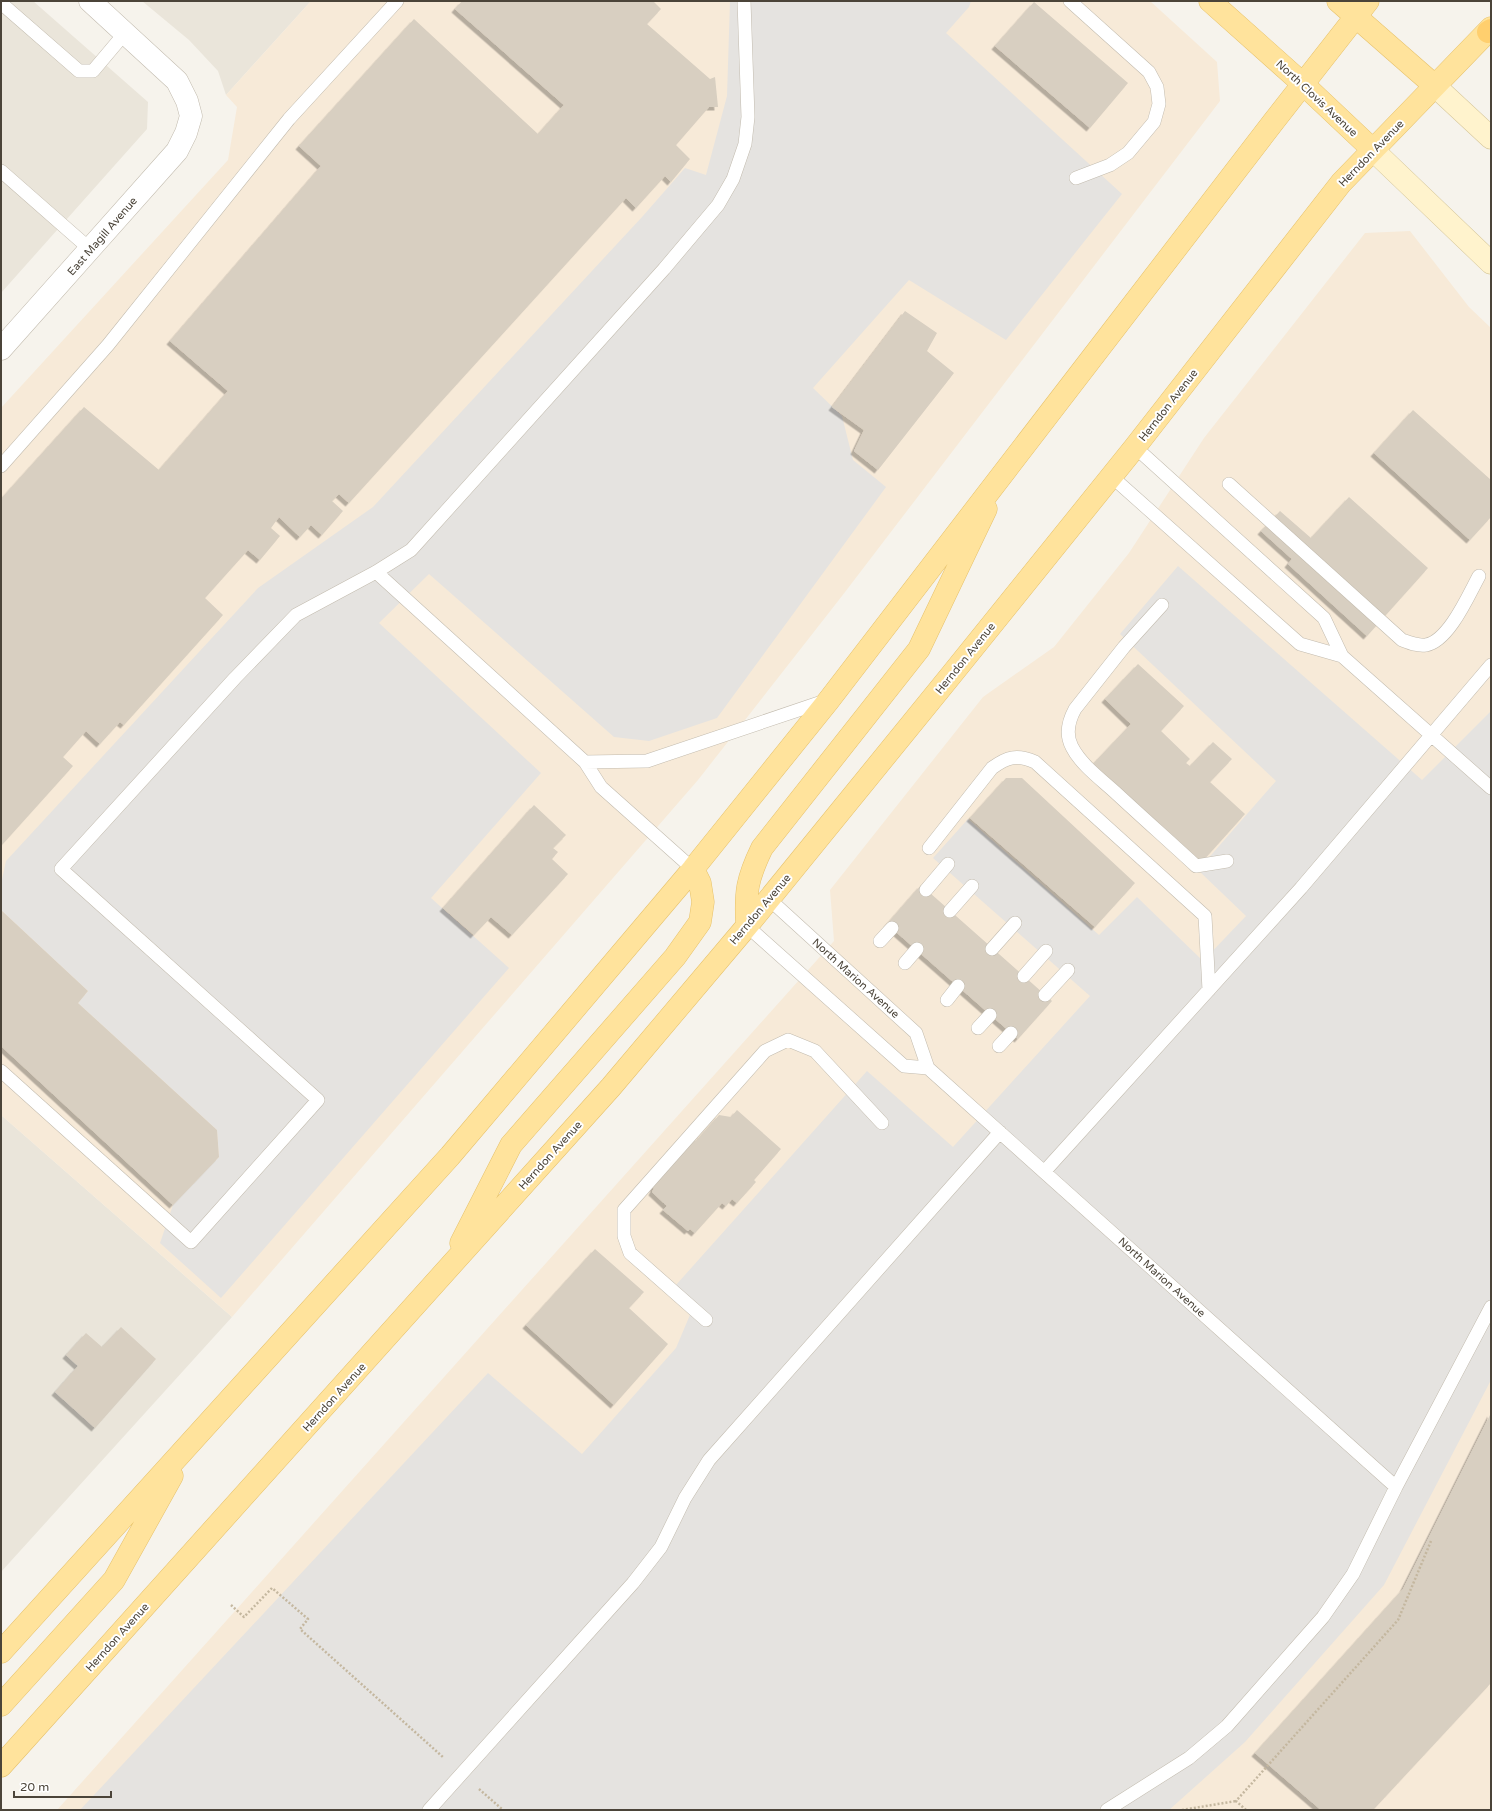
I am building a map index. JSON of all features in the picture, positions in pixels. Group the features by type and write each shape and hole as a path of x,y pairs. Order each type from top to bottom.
{"main road":[{"name":"North Clovis Avenue","path":"1210,1 1304,84 1491,263"},
{"path":"1338,1 1362,8 1435,86 1491,138"},
{"path":"1,1652 450,1156 693,869 829,700 1362,8"},
{"name":"Herndon Avenue","path":"1,1766 611,1087 747,926 1135,447 1337,187 1490,30"},
{"path":"747,926 745,907 747,885 751,871 762,848 919,649 1007,467"},
{"path":"447,1271 511,1145 675,957 700,922 704,902 700,883 693,869"},
{"path":"1,1706 114,1580 190,1443"}],"street":[{"path":"90,1 126,33"},
{"name":"East Magill Avenue","path":"1,349 91,250 177,151 186,134 191,116 187,101 177,81 126,33"}],"lane":[{"path":"1,466 108,345 289,119 396,1"},
{"path":"1,1071 191,1242 318,1100 61,869 235,678 296,615 376,572 410,550 440,519 664,269 718,205 733,179 745,144 748,117 744,1"},
{"path":"1070,1 1149,72 1157,87 1159,104 1154,122 1128,153 1110,165 1076,178"},
{"path":"1,3 79,72 93,71 126,33"},
{"path":"1,170 91,250"},
{"path":"1135,447 1324,618 1342,656 1491,788"},
{"path":"1111,476 1300,644 1342,656"},
{"path":"1229,484 1402,640 1414,645 1426,645 1444,634 1479,576"},
{"path":"376,572 585,762 601,787 693,869"},
{"path":"1162,605 1124,647 1075,709 1070,717 1068,727 1069,737 1072,746 1093,772 1196,866 1227,861"},
{"path":"1044,1172 1301,888 1491,665"},
{"path":"585,762 646,762 829,700"},
{"path":"929,848 992,768 1002,760 1012,758 1023,757 1035,762 1205,916 1209,990"},
{"path":"926,890 948,864"},
{"path":"950,911 972,886"},
{"name":"North Marion Avenue","path":"769,899 916,1033 928,1068 1396,1487"},
{"path":"992,948 1015,923"},
{"path":"747,926 904,1066 928,1068"},
{"path":"880,941 892,928"},
{"path":"905,963 916,949"},
{"path":"1024,976 1046,950"},
{"path":"1045,995 1068,970"},
{"path":"946,1000 958,986"},
{"path":"978,1028 990,1014"},
{"path":"999,1046 1011,1033"},
{"path":"706,1320 630,1253 624,1236 624,1210 765,1050 788,1040 815,1051 882,1124"},
{"path":"429,1810 633,1583 661,1547 685,1498 709,1460 1000,1132"},
{"path":"1107,1810 1189,1758 1227,1726 1323,1617 1353,1574 1396,1487 1491,1307"}],"path":[{"path":"1182,1810 1236,1801 1398,1620 1431,1541"},
{"path":"231,1605 244,1617 272,1588 308,1619 300,1629 503,1810"},
{"path":"1236,1801 1246,1810"}],"shaded area":[{"path":"1,1 33,1 148,102 147,129 1,293"},
{"path":"142,1 311,1 226,95 218,71 189,40"},
{"path":"311,1 1150,1 1217,62 1220,101 842,596 698,780 232,1317 1,1115 1,408 228,160 237,107 226,95"},
{"path":"730,1 971,1 969,7 946,33 1122,194 1006,340 909,280 813,388 842,416 853,460 886,487 717,718 649,741 614,737 429,574 379,623 541,773 431,898 509,968 221,1298 160,1243 173,1205 219,1157 217,1130 78,1003 88,991 1,910 1,884 6,861 258,588 373,507 642,217 685,168 706,175 727,96"},
{"path":"1410,231 1469,307 1491,328 1491,1810 57,1810 834,941 830,890 983,697 1054,647 1129,553 1204,438 1365,233"},
{"path":"1178,566 1422,780 1491,711 1491,1380 1384,1585 1245,1742 1169,1810 80,1810 488,1373 582,1454 676,1348 695,1303 676,1285 867,1071 953,1147 1090,996 933,858 968,819 1099,935 1137,897 1203,961 1246,916 1198,870 1276,781 1120,634"},
{"path":"1,1115 232,1317 1,1572"}],"building":[{"path":"462,1 653,1 661,9 647,24 710,79 715,77 718,107 709,107 676,145 690,159 671,182 665,176 636,208 626,198 349,503 339,494 332,501 343,511 322,535 311,525 300,537 279,517 271,528 280,536 260,560 248,550 205,598 223,615 124,725 120,722 100,744 86,731 63,757 73,766 1,846 1,499 84,407 159,470 228,391 170,341 321,166 299,146 414,19 538,134 564,105 455,9"},
{"path":"1034,2 1128,83 1090,128 995,46"},
{"path":"905,311 937,333 927,351 954,373 878,470 854,451 864,430 832,407"},
{"path":"1413,410 1491,480 1491,517 1470,540 1374,453"},
{"path":"1349,497 1428,568 1367,636 1288,564 1292,559 1261,531 1280,511 1311,538"},
{"path":"1138,664 1184,706 1161,731 1190,759 1186,763 1190,766 1213,742 1232,759 1210,782 1245,814 1201,863 1093,764 1131,724 1105,699"},
{"path":"1006,778 1022,778 1135,883 1095,927 970,818"},
{"path":"534,805 566,835 553,848 558,852 552,859 568,874 512,935 491,917 474,935 443,908"},
{"path":"921,885 1052,1001 1018,1039 887,924"},
{"path":"1,910 88,991 78,1003 217,1130 219,1157 173,1205 1,1046"},
{"path":"737,1110 781,1149 754,1180 756,1182 737,1203 732,1199 726,1206 722,1203 695,1233 690,1229 688,1231 663,1210 667,1206 652,1192 654,1188 651,1185 693,1138 696,1141 719,1115 731,1117"},
{"path":"595,1249 644,1292 629,1308 668,1344 614,1405 526,1325"},
{"path":"121,1327 156,1359 95,1428 55,1392 78,1366 66,1355 86,1333 102,1347"},
{"path":"1491,1413 1491,1683 1373,1810 1321,1810 1255,1753 1403,1589"}]}
